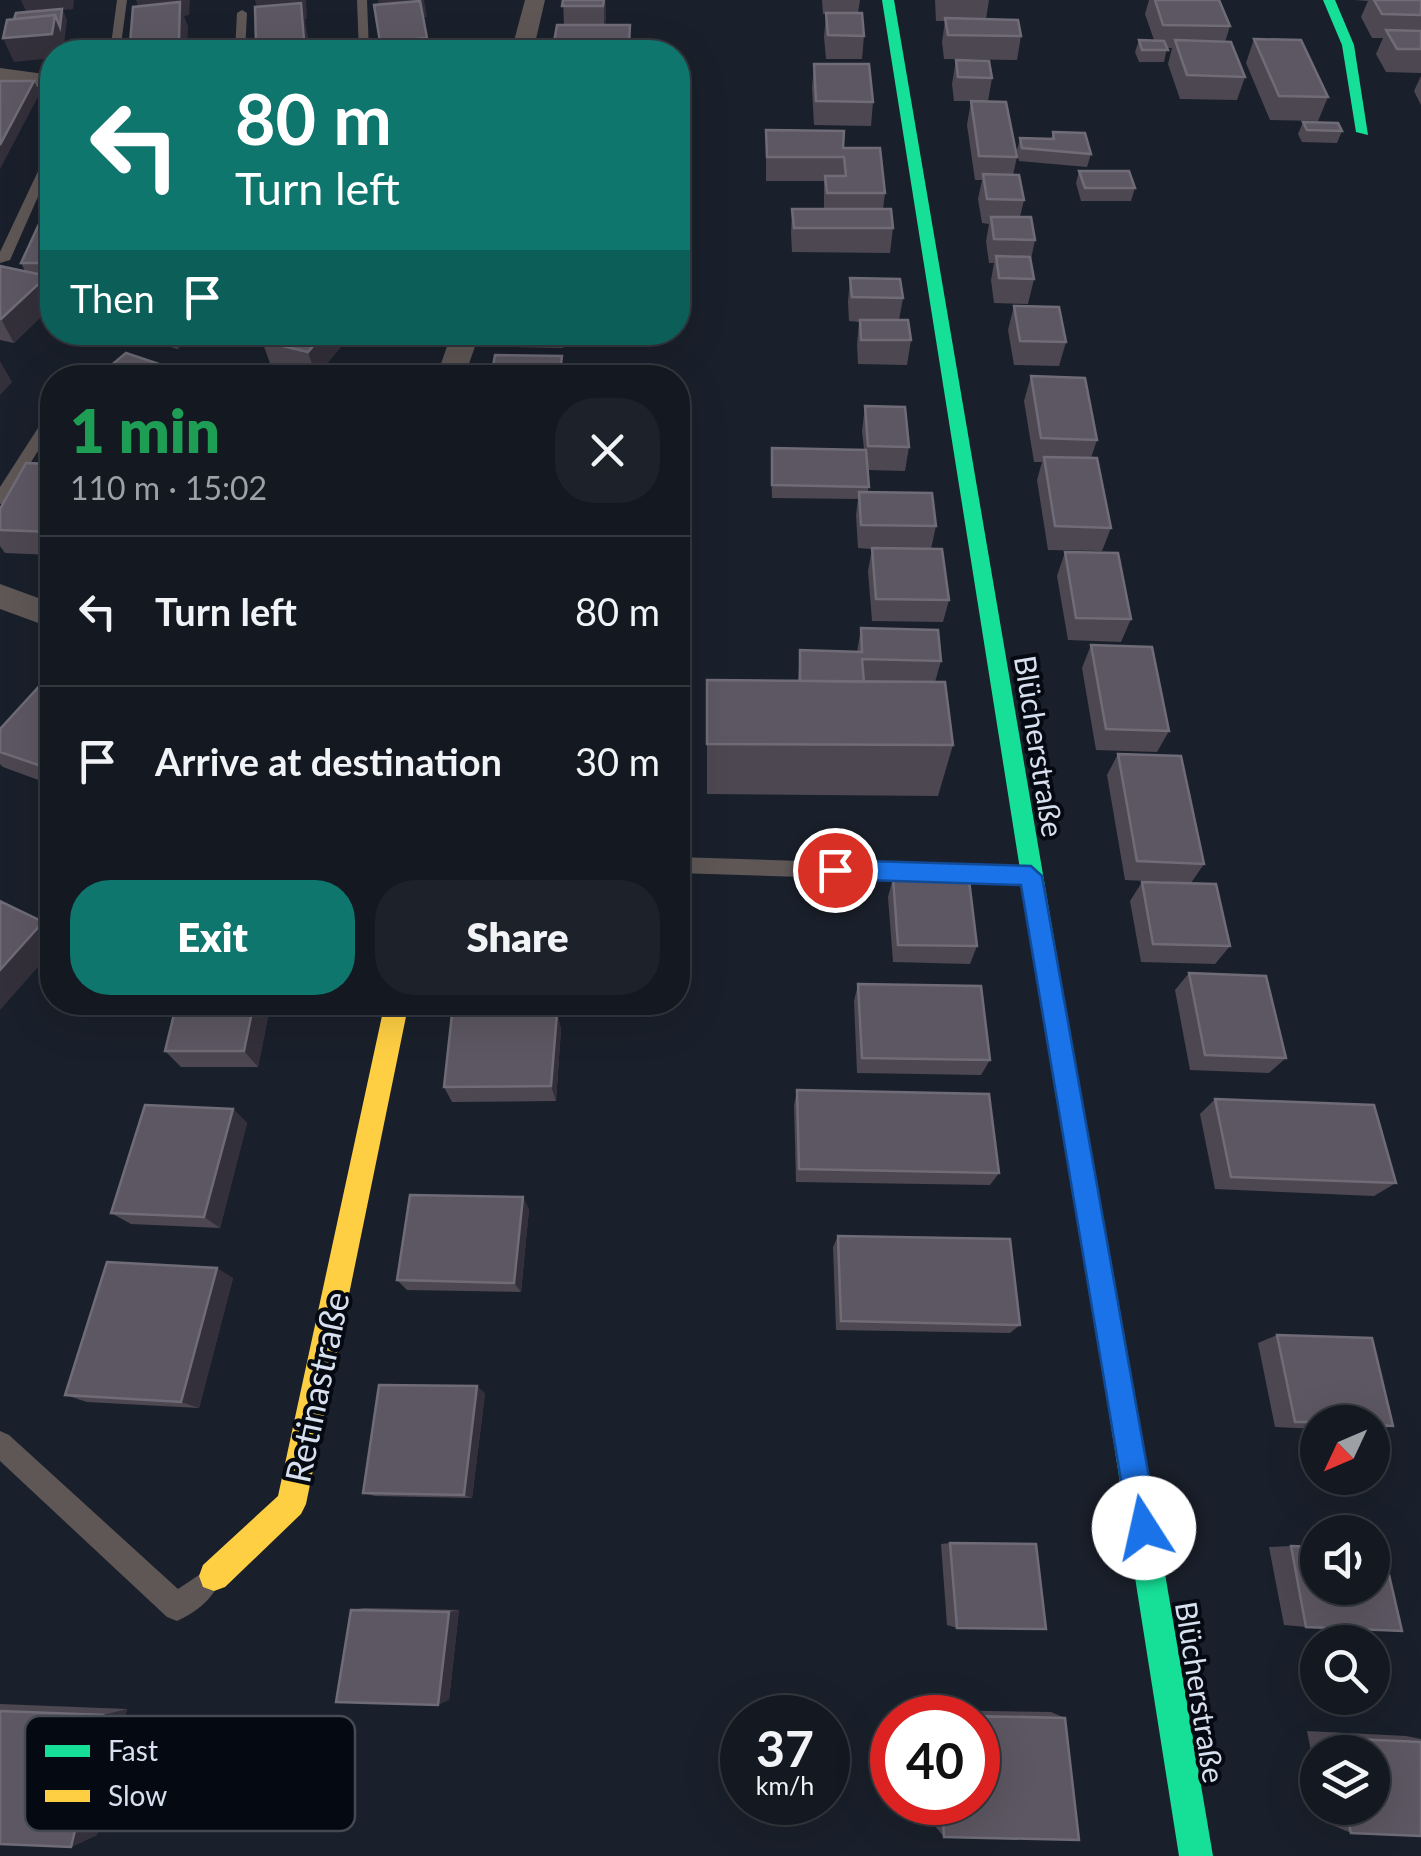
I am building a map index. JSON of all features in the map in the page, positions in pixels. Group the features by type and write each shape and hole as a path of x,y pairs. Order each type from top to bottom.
{"street":[{"path":"525,40 535,0"},
{"name":"Blücherstraße","path":"888,0 1196,1856"},
{"path":"1330,0 1348,46 1363,132"},
{"path":"0,75 40,80"},
{"path":"0,596 40,611"},
{"name":"Retinastraße","path":"214,1576 291,1504 394,1015"}],"lane":[{"path":"117,40 122,0"},
{"path":"362,0 364,40"},
{"path":"241,40 242,13"},
{"path":"3,260 40,179"},
{"path":"0,499 40,436"},
{"path":"690,865 1031,876"},
{"name":"Retinastraße","path":"0,1444 176,1606 214,1576"}],"building":[{"path":"563,0 604,0 603,6 562,6"},
{"path":"1155,0 1219,0 1230,26 1163,25"},
{"path":"1374,0 1421,0 1421,15 1382,14"},
{"path":"420,1 427,38 380,40 374,5"},
{"path":"180,2 179,39 130,40 133,7"},
{"path":"301,3 304,40 256,40 255,7"},
{"path":"62,9 60,27 55,15 14,19 16,13"},
{"path":"826,13 862,13 864,36 828,35"},
{"path":"55,15 52,34 3,38 7,20"},
{"path":"945,18 1018,20 1021,36 948,35"},
{"path":"557,25 630,25 629,40 554,40"},
{"path":"1386,30 1421,31 1421,49 1397,49"},
{"path":"1254,39 1301,40 1328,97 1279,96"},
{"path":"1139,40 1164,41 1168,50 1142,50"},
{"path":"1175,40 1231,42 1245,77 1187,75"},
{"path":"956,60 989,61 992,78 958,77"},
{"path":"814,64 869,64 873,102 816,101"},
{"path":"0,81 34,81 0,145"},
{"path":"971,101 1006,102 1017,157 979,156"},
{"path":"1303,122 1338,123 1342,131 1307,130"},
{"path":"766,130 844,131 843,148 880,148 885,193 827,193 825,176 846,176 844,157 767,157"},
{"path":"1053,132 1085,133 1091,154 1022,148 1020,138 1054,139"},
{"path":"1079,171 1129,171 1135,188 1085,188"},
{"path":"983,174 1019,175 1024,200 987,199"},
{"path":"792,209 891,209 893,228 794,228"},
{"path":"991,217 1031,217 1035,240 994,239"},
{"path":"40,222 40,263 21,263"},
{"path":"996,256 1030,257 1034,279 999,278"},
{"path":"0,266 40,275 40,283 0,319"},
{"path":"850,278 900,279 903,298 852,297"},
{"path":"1014,306 1059,307 1066,342 1020,341"},
{"path":"860,320 908,320 911,340 861,340"},
{"path":"279,345 314,345 308,352"},
{"path":"126,353 162,365 112,365"},
{"path":"495,355 562,356 561,365 493,365"},
{"path":"1031,376 1085,378 1097,440 1041,438"},
{"path":"865,406 905,407 909,447 868,446"},
{"path":"772,448 866,450 869,487 772,485"},
{"path":"1044,457 1097,458 1111,528 1055,526"},
{"path":"26,463 40,464 40,532 0,530 0,509"},
{"path":"859,492 932,493 936,526 861,525"},
{"path":"872,548 942,549 949,600 876,599"},
{"path":"1065,552 1118,553 1131,619 1076,618"},
{"path":"861,628 938,630 941,661 862,659 864,682 800,681 800,650 862,652"},
{"path":"1091,645 1152,647 1169,731 1106,729"},
{"path":"707,680 945,682 953,745 707,744"},
{"path":"40,685 40,766 0,752 0,729"},
{"path":"1118,754 1181,756 1204,864 1137,861"},
{"path":"893,878 969,880 977,946 898,945"},
{"path":"1142,882 1216,884 1230,946 1153,944"},
{"path":"0,901 40,921 40,925 0,970"},
{"path":"1189,973 1266,976 1286,1058 1205,1055"},
{"path":"858,984 981,986 990,1060 862,1058"},
{"path":"174,1015 251,1015 244,1051 165,1051"},
{"path":"452,1015 557,1015 551,1086 444,1087"},
{"path":"797,1090 989,1094 999,1173 799,1169"},
{"path":"1215,1099 1374,1105 1396,1183 1231,1177"},
{"path":"145,1105 233,1109 204,1217 111,1213"},
{"path":"410,1195 523,1197 514,1283 397,1280"},
{"path":"838,1236 1010,1239 1020,1325 841,1321"},
{"path":"107,1262 217,1268 181,1402 65,1395"},
{"path":"1277,1335 1372,1338 1388,1405 1300,1405 1300,1422 1295,1422"},
{"path":"379,1385 477,1386 464,1495 363,1493"},
{"path":"950,1543 1036,1544 1046,1629 957,1628"},
{"path":"1291,1546 1300,1546 1300,1595"},
{"path":"1390,1579 1402,1631 1390,1630 1390,1625 1306,1625 1302,1605 1390,1605"},
{"path":"351,1610 449,1612 438,1705 336,1702"},
{"path":"0,1711 103,1715 25,1716 25,1831 75,1831 71,1847 0,1844"},
{"path":"1000,1716 1065,1718 1079,1840 944,1837 943,1825 1000,1825"},
{"path":"1390,1741 1421,1742 1421,1836 1351,1833 1349,1825 1390,1825"}],"traffic: fast":[{"path":"888,0 1058,1033"},
{"path":"1329,0 1348,45 1363,132"},
{"path":"1114,1356 1196,1856"}],"traffic: slow":[{"path":"214,1576 291,1504 394,1015"},
{"path":"1058,1033 1114,1356"}],"route":[{"path":"835,870 1031,876 1144,1528"}]}
